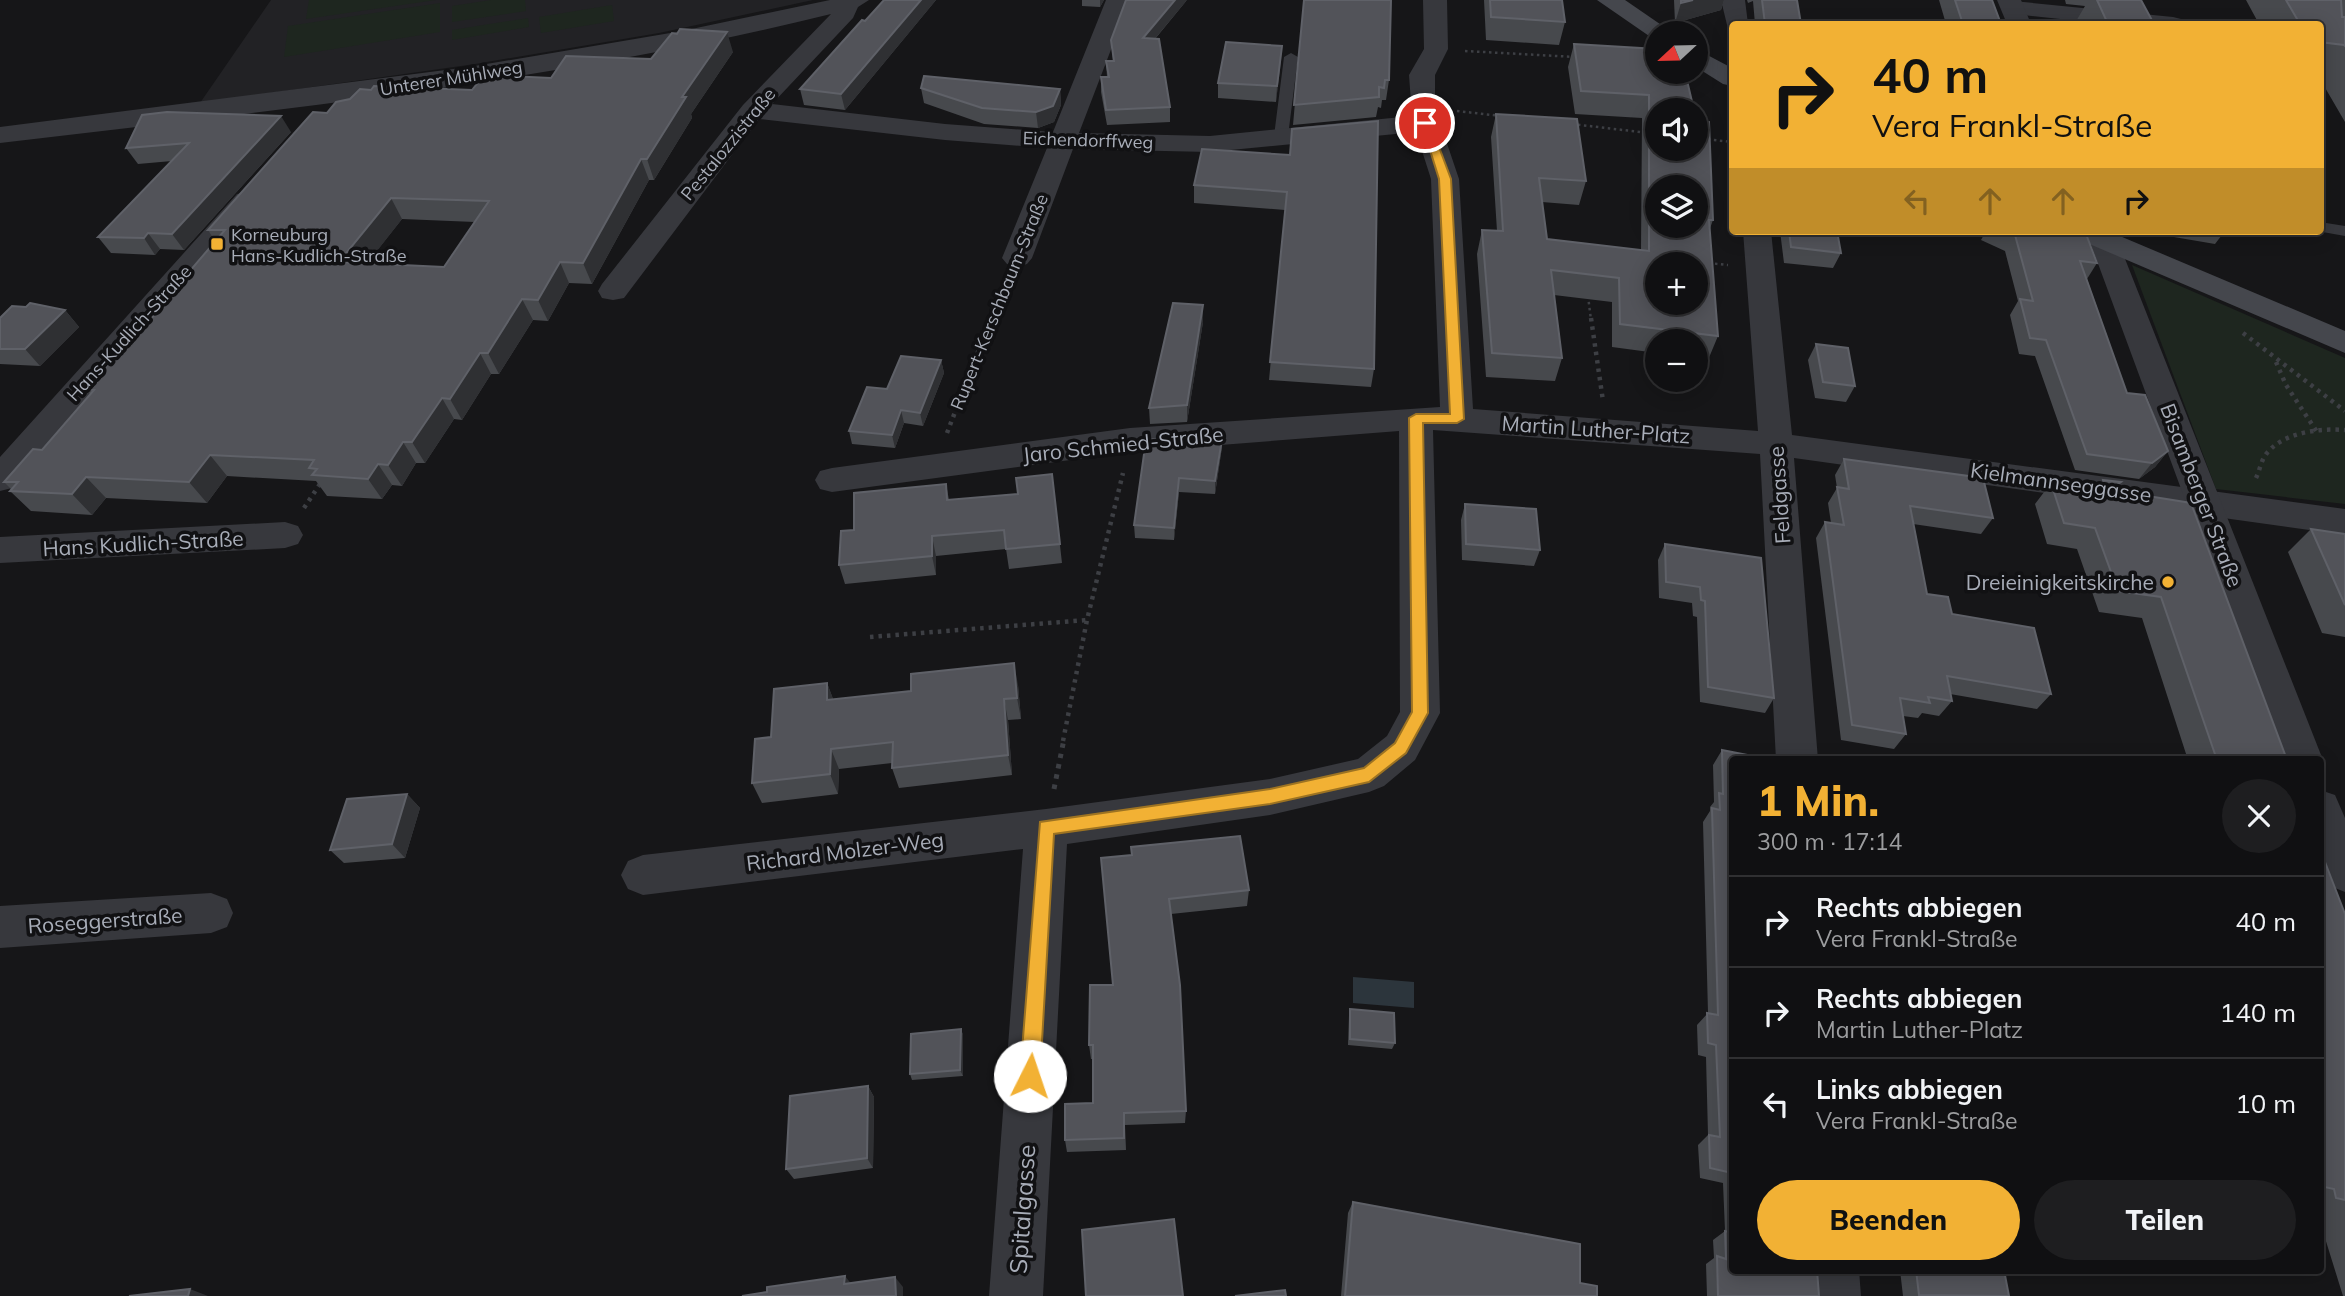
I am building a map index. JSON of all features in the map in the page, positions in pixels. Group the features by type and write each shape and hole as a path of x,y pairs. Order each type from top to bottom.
{"main road":[{"path":"1609,0 1645,23"},
{"path":"1708,64 1729,77"},
{"path":"2097,235 2345,343"}],"street":[{"name":"Rupert-Kerschbaum-Straße","path":"1017,258 1118,0"},
{"path":"1435,0 1436,49 1422,75 1423,115 1445,179 1457,419"},
{"path":"1733,0 1736,21"},
{"name":"Unterer Mühlweg","path":"0,135 342,94 577,58 713,33 852,1"},
{"name":"Pestalozzistraße","path":"613,291 752,110 845,13 852,1"},
{"path":"2014,11 2109,21"},
{"path":"316,124 342,94"},
{"name":"Eichendorffweg","path":"752,110 945,132 1064,141 1210,144 1423,115"},
{"name":"Hans-Kudlich-Straße","path":"7,464 262,184"},
{"name":"Feldgasse","path":"1757,235 1776,443 1797,756"},
{"name":"Bisamberger Straße","path":"2095,235 2205,501 2301,756"},
{"name":"Martin Luther-Platz","path":"1416,418 1776,443"},
{"name":"Jaro Schmied-Straße","path":"832,480 1130,440 1416,418"},
{"name":"Richard Molzer-Weg","path":"643,875 1046,828 1270,797 1369,775 1401,748 1420,713 1416,418"},
{"name":"Kielmannseggasse","path":"1776,443 2345,522"},
{"name":"Hans Kudlich-Straße","path":"0,551 285,535"},
{"path":"2324,817 2345,872"},
{"name":"Spitalgasse","path":"1016,1296 1046,828"},
{"name":"Roseggerstraße","path":"0,926 211,913"},
{"path":"1832,1274 1834,1296"}],"lane":[{"path":"1281,136 1292,57"},
{"path":"2324,228 2345,231"}],"path":[{"path":"1436,49 1588,58"},
{"path":"1423,115 1506,116"},
{"path":"1561,123 1645,133"},
{"path":"1708,139 1729,142"},
{"name":"Rupert-Kerschbaum-Straße","path":"943,465 942,447 1006,279 1017,258"},
{"path":"1708,263 1760,267"},
{"path":"1588,294 1607,430"},
{"path":"2234,326 2275,361 2345,411"},
{"path":"2275,361 2286,385 2317,432"},
{"path":"2245,508 2267,453 2281,442 2331,428 2345,430"},
{"path":"1046,828 1087,620 1130,440"},
{"path":"285,535 324,478"},
{"path":"870,637 1087,620"}],"shaded area":[{"path":"271,0 813,0 659,33 475,64 200,103"},
{"path":"309,0 436,0 306,19"},
{"path":"491,0 525,0 526,11 452,22 452,6"},
{"path":"440,3 440,32 284,57 288,26"},
{"path":"612,5 614,21 541,33 539,17"},
{"path":"528,18 529,27 452,40 452,30"},
{"path":"2132,265 2345,358 2345,504 2216,489"},
{"path":"1353,977 1414,982 1414,1008 1353,1003"}],"building":[{"path":"884,0 921,0 841,94 800,89 862,20 865,21"},
{"path":"1126,0 1175,0 1143,38 1159,39 1170,107 1106,110 1101,77 1109,77 1106,61 1114,61 1111,40"},
{"path":"1304,0 1391,0 1389,80 1385,80 1384,88 1379,87 1379,97 1294,105"},
{"path":"1490,0 1562,0 1565,22 1491,17"},
{"path":"1762,0 1797,0 1800,21 1765,21"},
{"path":"1955,0 1992,0 2000,21 1962,21"},
{"path":"2097,0 2141,0 2152,21 2107,21"},
{"path":"2286,0 2341,0 2342,17 2345,17 2345,46 2324,42 2324,21 2298,21"},
{"path":"680,29 727,32 682,97 686,97 647,159 641,159 583,263 560,262 538,300 522,299 488,353 480,353 450,399 442,398 412,442 403,442 388,465 378,464 368,479 312,475 317,469 309,468 314,460 210,455 189,482 86,477 72,494 10,491 18,482 4,482 33,449 42,450 94,390 85,389 161,308 158,308 225,230 208,230 313,112 327,113 336,102 350,99 360,89 371,90 374,86 472,90 484,75 551,78 566,56 651,59 672,33 677,34","holes":["391,198 489,201 444,267 339,262"]},
{"path":"1226,42 1282,46 1277,86 1218,83"},
{"path":"1574,44 1645,48 1645,84 1688,84 1691,98 1649,98 1649,95 1581,91"},
{"path":"924,76 1060,89 1053,106 1036,112 982,108 921,88"},
{"path":"167,112 281,116 172,234 148,233 144,238 98,237 189,143 126,148 142,115"},
{"path":"1496,114 1577,119 1586,181 1539,178 1547,239 1649,251 1649,238 1708,238 1708,175 1649,175 1649,161 1708,161 1709,122 1713,220 1709,220 1718,336 1708,335 1708,329 1661,329 1620,324 1619,278 1551,270 1562,358 1492,353 1482,230 1503,231"},
{"path":"1378,121 1374,369 1270,362 1287,192 1194,185 1202,149 1290,155 1292,129"},
{"path":"1790,235 1838,235 1841,253 1791,247"},
{"path":"2015,235 2086,235 2097,263 2080,261 2127,393 2145,395 2168,451 2152,463 2087,454 2046,340 2030,338 2020,299 2033,301"},
{"path":"30,303 65,310 25,349 0,349 0,318 12,306 26,307"},
{"path":"1173,303 1203,305 1187,405 1149,408"},
{"path":"1816,344 1848,348 1855,386 1823,382"},
{"path":"901,356 941,360 920,413 901,410 892,435 849,431 867,387 887,389"},
{"path":"1223,434 1215,481 1179,478 1174,528 1134,525 1146,440"},
{"path":"1844,459 1983,478 1993,518 1910,506 1927,594 1948,597 1952,614 2034,628 2051,694 1947,676 1952,701 1928,697 1930,703 1900,698 1906,734 1852,725 1825,522 1844,525 1837,487 1849,489"},
{"path":"1052,474 1060,544 1006,549 1004,530 932,536 932,556 839,565 841,531 854,530 854,493 946,484 947,500 1018,494 1016,478"},
{"path":"2103,480 2121,482 2110,490 2191,503 2286,756 2216,756 2161,597 2118,591 2095,528 2064,523 2051,483 2106,490"},
{"path":"1465,504 1536,509 1540,550 1466,544"},
{"path":"2311,529 2345,534 2345,605"},
{"path":"1665,544 1761,558 1774,698 1708,687 1705,601 1701,600 1700,587 1666,582"},
{"path":"1014,663 1017,698 1004,699 1008,755 892,768 893,742 831,749 830,774 752,783 755,739 771,737 774,689 827,683 827,700 911,691 911,674"},
{"path":"1722,750 1753,756 1729,756 1729,1172 1710,1168 1709,1135 1720,1137 1716,1045 1708,1043 1707,1013 1718,1015 1712,808 1720,810 1719,793 1723,794"},
{"path":"407,794 392,844 330,850 347,799"},
{"path":"1240,836 1249,890 1169,899 1180,985 1186,1111 1124,1113 1124,1138 1065,1140 1065,1104 1093,1103 1093,1045 1089,1045 1090,985 1113,985 1101,858 1132,855 1131,847"},
{"path":"2324,859 2345,914 2345,1200 2336,1198 2334,1189 2324,1187"},
{"path":"1350,1009 1394,1013 1395,1043 1350,1039"},
{"path":"961,1029 960,1070 910,1074 911,1034"},
{"path":"868,1086 867,1158 786,1169 790,1096"},
{"path":"1353,1202 1580,1244 1580,1283 1597,1286 1597,1296 1345,1296"},
{"path":"1174,1219 1183,1296 1086,1296 1082,1230"},
{"path":"1725,1231 1729,1232 1729,1274 1817,1274 1819,1296 1718,1296 1717,1256 1726,1259"},
{"path":"1916,1274 2005,1274 2009,1296 1919,1295"},
{"path":"845,1276 844,1284 895,1277 896,1296 742,1296 767,1292 767,1287"},
{"path":"190,1289 188,1296 129,1296"},
{"path":"1285,1290 1286,1296 1235,1296"}],"place":[{"name":"Korneuburg Hans-Kudlich-Straße","path":"217,244"},
{"name":"Dreieinigkeitskirche","path":"2168,582"}],"route":[{"path":"1030,1076 1046,828 1270,797 1369,775 1401,748 1420,713 1416,418 1457,419 1445,179 1425,123"}]}
